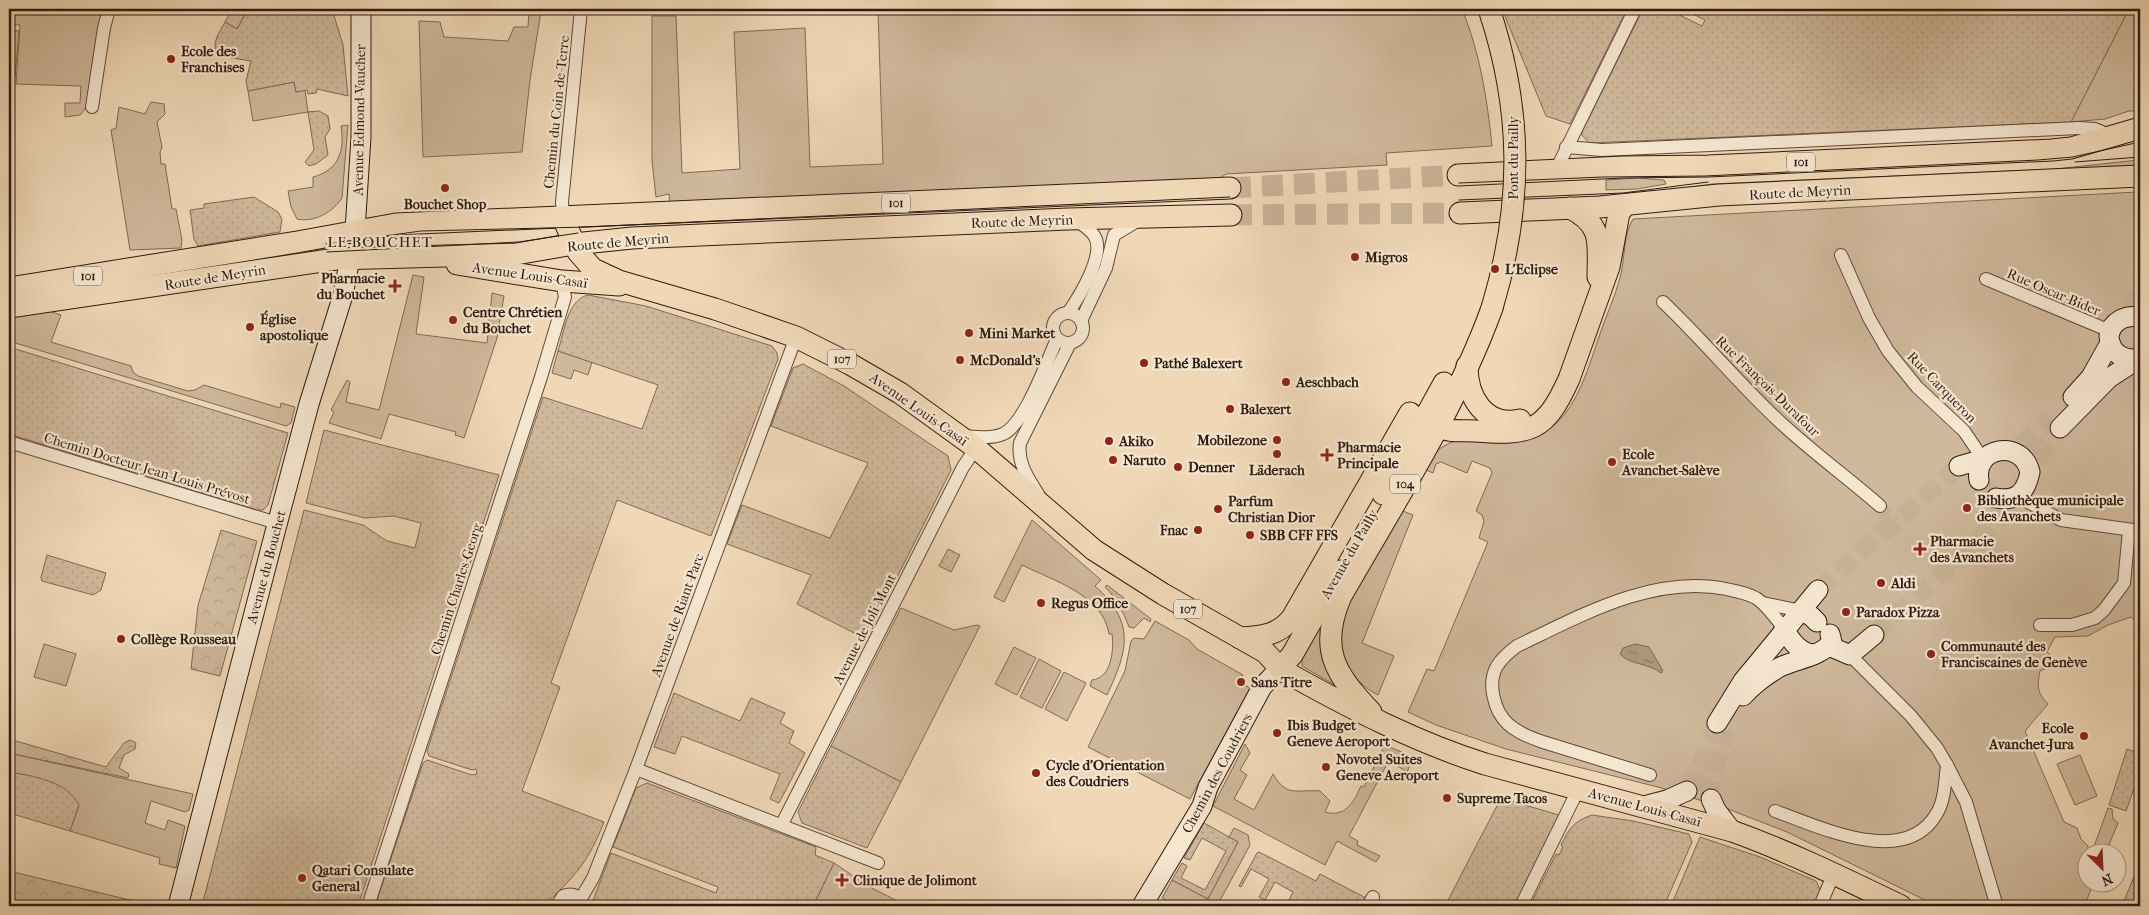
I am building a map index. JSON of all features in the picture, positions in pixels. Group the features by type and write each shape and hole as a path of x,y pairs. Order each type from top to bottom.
{"main road":[{"name":"Pont du Pailly","path":"1476,9 1496,81 1504,153 1500,225 1490,272 1486,306"},
{"name":"Pont du Pailly","path":"1486,306 1502,275 1511,226 1516,152 1508,79 1489,9"},
{"name":"101","path":"1458,175 1556,170 1698,167 2052,150 2072,148 2140,128"},
{"name":"Route de Meyrin","path":"1460,212 1625,205 1719,195 2140,176"},
{"name":"Route de Meyrin","path":"9,288 412,222 563,218 1230,188"},
{"path":"1437,426 1449,431 1505,433 1524,431 1544,421 1568,379 1609,267 1619,213 1625,205"},
{"path":"1570,208 1587,218 1597,234 1598,295"},
{"name":"Route de Meyrin","path":"9,307 350,258 429,258 523,253 573,243 642,238 1074,219 1142,219 1231,215"},
{"name":"Avenue Louis-Casaï","path":"563,218 573,243 583,260 593,269 632,286 715,309 796,338 880,381 917,404 976,448 1094,550 1163,594 1264,652 1280,668 1383,725 1446,752 1732,831 1766,843 1834,873 1900,906"},
{"path":"350,258 354,231"},
{"name":"Avenue Louis-Casaï","path":"429,258 490,271 562,281 632,286"},
{"name":"Avenue du Pailly","path":"1280,668 1296,648 1456,370 1486,306"},
{"path":"1456,370 1467,380 1474,401 1484,413 1493,418 1518,421 1535,415 1556,402"},
{"name":"Avenue du Pailly","path":"1333,661 1330,630 1341,596 1437,426 1456,370"},
{"name":"104","path":"1240,638 1276,632 1292,618 1411,412 1428,398 1444,374 1456,370"},
{"name":"Avenue Louis-Casaï","path":"1094,550 1111,576 1144,601 1257,664 1280,668"},
{"name":"Avenue Louis-Casaï","path":"1333,661 1349,689 1383,725"}],"street":[{"path":"92,107 104,28 109,9"},
{"name":"Avenue Edmond-Vaucher","path":"354,231 361,137 361,9"},
{"name":"Chemin du Coin-de-Terre","path":"563,218 562,202 581,9"},
{"path":"1556,170 1635,9"},
{"path":"1566,147 1602,150 2079,128 2095,129 2112,137"},
{"path":"1068,313 1098,252 1097,242 1093,234 1074,219"},
{"path":"1081,321 1075,315 1068,313 1058,316 1053,323 1053,331 1057,339 1070,343 1077,340 1082,333 1081,321 1106,268 1114,235 1126,226 1142,219"},
{"name":"Rue Carqueron","path":"1841,255 1869,318 1888,351 1917,387 1964,431 1983,458"},
{"name":"Avenue du Bouchet","path":"178,906 309,404 343,295 350,258"},
{"name":"Rue Oscar-Bider","path":"1986,279 2110,337"},
{"name":"Chemin Charles-Georg","path":"368,906 541,377 565,297 562,281"},
{"name":"Rue François-Durafour","path":"1664,302 1727,370 1780,422 1820,457 1841,471 1880,506"},
{"path":"2134,315 2117,322 2091,377 2056,424 2109,378 2140,358"},
{"path":"2110,337 2112,349 2122,357 2133,360 2140,358"},
{"name":"Avenue de Riant-Parc","path":"581,903 593,878 636,769 796,338"},
{"path":"959,436 995,436 1010,429 1025,407 1057,339"},
{"path":"1045,507 1022,468 1019,447 1021,439 1070,343"},
{"name":"Chemin Docteur Jean-Louis Prévost","path":"9,442 277,523"},
{"name":"Avenue de Joli-Mont","path":"782,824 962,467 976,448"},
{"path":"1959,466 2002,450 2016,448 2024,459 2033,466 2028,482 2008,502 2060,520 2135,531 2124,583 2104,610 2095,618 2072,625 2040,625"},
{"path":"1979,480 1978,469 1983,458"},
{"path":"1650,774 1528,737 1508,724 1501,716 1493,693 1496,668 1503,657 1516,646 1619,600 1653,589 1678,586 1716,587 1754,596 1764,603 1799,648 1808,654 1822,642"},
{"path":"1818,590 1784,628 1730,698 1721,725 1757,682 1822,642"},
{"path":"1764,603 1801,611 1811,616 1822,642 1850,655 1912,716 1937,748 1966,802 1995,900"},
{"path":"1850,655 1874,635"},
{"name":"Chemin des Coudriers","path":"1142,906 1202,806 1208,787 1262,687 1280,668"},
{"path":"1775,811 1843,834 1888,843 1904,840 1923,830 1937,814 1947,765"},
{"path":"636,769 782,824 878,863"},
{"path":"1521,906 1578,790"},
{"path":"1644,806 1667,800 1687,791"},
{"path":"1711,799 1716,810 1732,831"},
{"path":"1820,906 1834,873"},
{"path":"557,906 560,898 567,894 575,895 581,903"}],"green space":[{"path":"9,9 106,9 96,39 86,108 80,115 65,117 65,103 80,103 81,86 16,84 20,25 9,24"},
{"path":"232,9 248,9 237,29 225,22"},
{"path":"248,9 332,9 343,45 348,96 317,89 316,93 308,94 307,90 296,92 294,82 248,91 246,81 251,61 220,56 215,48 215,44 225,22 237,29"},
{"path":"1462,9 1474,42 1482,76 1492,146 1386,153 1387,165 1226,174 1211,184 670,207 669,194 656,197 652,161 652,16 676,16 682,173 740,169 734,32 805,28 810,167 883,164 878,10"},
{"path":"1502,9 1627,9 1570,124 1546,116"},
{"path":"1643,9 1667,9 1702,26 1705,20 1683,9 2129,9 2071,122 1589,143 1581,134"},
{"path":"2129,9 2140,9 2140,111 2129,111 2105,119 2071,122"},
{"path":"529,10 541,11 530,80 522,152 423,157 419,21 440,22 444,37 508,41 514,27 528,27"},
{"path":"9,30 19,31 15,77 9,77"},
{"path":"294,82 296,92 305,90 308,112 253,121 248,91"},
{"path":"151,102 164,104 165,114 157,122 162,147 160,152 161,164 165,164 172,209 176,209 182,240 181,248 130,250 111,130 116,128 119,107 145,114"},
{"path":"319,111 328,116 330,129 325,137 328,155 316,164 309,166 305,162 314,150 308,112"},
{"path":"348,125 342,198 334,208 316,218 297,219 291,207 288,191 313,187 313,177 329,170 341,151 341,126"},
{"path":"2138,160 2138,170 1636,195 1712,184 2055,169"},
{"path":"1637,178 1664,180 1666,184 1637,189 1606,190 1606,180"},
{"path":"2137,192 2140,196 2140,635 2134,633 2136,622 2131,617 2108,625 2088,636 2055,637 2047,652 2053,657 2050,667 2040,671 2038,681 2040,693 2048,704 2025,731 2064,822 2077,828 2084,842 2076,842 2076,892 2090,892 2084,906 1937,906 1787,832 1728,809 1658,787 1506,749 1436,725 1408,712 1427,669 1434,671 1488,542 1479,538 1484,521 1482,515 1476,511 1492,473 1490,468 1472,461 1467,473 1441,462 1436,464 1433,473 1424,469 1437,451 1451,442 1467,439 1534,436 1549,428 1564,415 1571,406 1590,364 1616,291 1622,271 1627,232 1633,219"},
{"path":"254,197 278,212 282,219 280,232 198,246 194,239 190,210 204,208 204,204"},
{"path":"413,275 424,277 416,334 487,343 492,293 504,296 497,338 464,438 455,435 456,432 389,414 381,439 329,423 334,412 331,410 347,380 350,382 346,402 379,410"},
{"path":"588,295 646,306 772,346 777,353 778,359 711,536 617,500 551,683 560,687 522,791 604,822 580,868 564,887 543,906 375,906 423,763 427,760 472,775 477,774 476,769 472,770 429,756 427,751 543,397 642,429 658,385 558,351 571,310 575,303"},
{"path":"46,310 61,315 51,342 131,366 133,372 138,376 188,391 195,390 204,385 280,408 281,403 295,407 291,423 286,426 9,341 9,316"},
{"path":"9,347 288,433 268,505 263,510 257,510 9,434"},
{"path":"558,351 592,362 588,375 574,370 571,379 552,373"},
{"path":"803,364 844,386 948,456 951,470 866,639 797,604 811,575 727,544 742,505 830,538 868,463 771,426 793,368"},
{"path":"324,430 499,475 358,906 202,906 304,510 363,525 387,541 415,548 421,523 394,516 365,518 306,503"},
{"path":"1400,510 1413,515 1362,643 1394,656 1378,695 1359,682 1346,663 1340,642 1340,630 1346,605 1352,591"},
{"path":"1032,520 1101,580 1095,586 1108,599 1117,612 1122,625 1123,650 1120,664 1107,695 1090,686 1092,680 1099,678 1108,669 1113,647 1112,634 1109,634 1105,620 1087,599 1062,584 1022,565 1004,602 994,597"},
{"path":"221,530 257,541 220,676 191,669 198,605"},
{"path":"948,549 960,555 951,572 939,566"},
{"path":"47,555 106,573 101,590 93,595 42,581 41,577"},
{"path":"1107,585 1151,619 1150,622 1144,618 1134,628 1129,627 1113,596 1105,587"},
{"path":"901,608 954,630 980,626 901,782 831,746"},
{"path":"1326,612 1335,685 1302,666 1302,655"},
{"path":"1155,621 1189,640 1197,649 1243,675 1240,682 1250,688 1190,799 1088,747 1125,671 1131,641 1134,638 1144,639"},
{"path":"44,644 76,654 66,686 34,677"},
{"path":"1014,647 1036,658 1017,695 995,684"},
{"path":"1039,659 1061,671 1042,708 1020,697"},
{"path":"1064,672 1086,683 1067,721 1045,709"},
{"path":"674,693 740,721 751,698 785,713 780,723 794,731 789,743 805,753 779,803 770,799 780,774 682,736 675,754 654,747"},
{"path":"9,739 106,767 124,743 130,740 136,743 135,749 124,755 119,768 129,774 128,778 9,753"},
{"path":"1245,744 1250,753 1240,770 1247,775 1234,799 1254,810 1273,774 1278,782 1293,791 1320,791 1330,801 1325,812 1338,813 1352,803 1361,786 1364,787 1385,745 1413,757 1407,772 1388,762 1349,836 1358,841 1357,845 1380,856 1376,862 1337,841 1325,865 1213,806"},
{"path":"831,746 901,782 867,848 802,823 798,812"},
{"path":"2127,749 2140,754 2140,772 2126,811 2109,805"},
{"path":"9,753 193,794 189,810 185,812 151,801 145,823 165,830 168,820 185,826 176,868 159,864 160,858 70,831 79,805 31,776 9,772"},
{"path":"2080,755 2097,796 2075,805 2057,764"},
{"path":"9,772 48,781 58,785 74,797 79,805 70,831 9,813"},
{"path":"647,783 816,847 815,855 834,863 813,906 591,906 611,853 716,893 718,887 613,847 636,788"},
{"path":"1501,798 1559,815 1514,906 1445,906"},
{"path":"2108,808 2112,809 2113,819 2118,823 2110,842 2096,842"},
{"path":"1592,815 1633,821 1689,834 1692,842 1664,906 1530,906 1556,854 1559,855 1563,847 1561,845 1570,830 1576,823"},
{"path":"1204,823 1238,842 1208,899 1172,880 1182,863 1187,866 1181,878 1205,890 1226,851 1202,838 1190,860 1184,858"},
{"path":"1234,828 1248,835 1250,845 1217,906 1178,906 1162,898 1172,880 1208,899 1238,842 1229,837"},
{"path":"1700,837 1760,857 1816,881 1821,891 1815,906 1671,906"},
{"path":"1259,852 1316,881 1320,874 1366,898 1362,906 1286,906 1293,892 1275,882 1265,900 1259,897 1269,879 1251,869 1241,887 1239,886"},
{"path":"2140,862 2140,883 2131,906 2122,906"},
{"name":"Clinique de Jolimont","path":"834,863 868,886 907,906 813,906"},
{"path":"9,871 155,906 9,906"}],"water":[{"path":"1635,644 1649,647 1663,671 1661,673 1651,667 1624,658 1620,654 1623,648"}],"tunnel":[{"path":"1230,188 1458,175"},
{"path":"1231,215 1460,213"},
{"path":"2132,312 2140,292"},
{"path":"2020,445 2052,419"},
{"path":"2037,459 2060,428"},
{"path":"1818,590 1959,466"},
{"path":"1979,480 1982,487 1996,498"},
{"path":"1880,506 1894,522"},
{"path":"1874,635 2005,515"},
{"path":"1687,791 1694,782 1717,723"},
{"path":"1711,799 1710,787 1725,730"}],"tram line":[{"path":"1459,183 1603,177 1705,176 2038,160 2073,157 2140,142"},
{"path":"2075,162 2140,157"},
{"path":"1459,200 1623,193 1708,182"},
{"path":"326,244 421,231 587,227 1230,197"},
{"path":"327,252 519,242 578,233"}],"place":[{"name":"Ecole des Franchises","path":"171,59"},
{"name":"Bouchet Shop","path":"445,188"},
{"name":"Migros","path":"1355,257"},
{"name":"L'Eclipse","path":"1495,269"},
{"name":"Pharmacie du Bouchet","path":"395,286"},
{"name":"Centre Chrétien du Bouchet","path":"453,320"},
{"name":"Église apostolique","path":"250,327"},
{"name":"Mini Market","path":"969,333"},
{"name":"McDonald's","path":"960,360"},
{"name":"Pathé Balexert","path":"1144,363"},
{"name":"Aeschbach","path":"1286,382"},
{"name":"Balexert","path":"1230,409"},
{"name":"Mobilezone","path":"1277,440"},
{"name":"Akiko","path":"1109,441"},
{"name":"Läderach","path":"1277,454"},
{"name":"Pharmacie Principale","path":"1327,455"},
{"name":"Naruto","path":"1113,460"},
{"name":"Ecole Avanchet-Salève","path":"1612,462"},
{"name":"Denner","path":"1178,467"},
{"name":"Bibliothèque municipale des Avanchets","path":"1967,508"},
{"name":"Parfum Christian Dior","path":"1218,509"},
{"name":"Fnac","path":"1198,530"},
{"name":"SBB CFF FFS","path":"1250,535"},
{"name":"Pharmacie des Avanchets","path":"1920,549"},
{"name":"Aldi","path":"1881,583"},
{"name":"Regus Office","path":"1041,603"},
{"name":"Paradox Pizza","path":"1846,612"},
{"name":"Collège Rousseau","path":"121,639"},
{"name":"Communauté des Franciscaines de Genève","path":"1931,654"},
{"name":"Sans Titre","path":"1241,682"},
{"name":"Ibis Budget Geneve Aeroport","path":"1277,733"},
{"name":"Ecole Avanchet-Jura","path":"2084,736"},
{"name":"Novotel Suites Geneve Aeroport","path":"1326,767"},
{"name":"Cycle d'Orientation des Coudriers","path":"1036,773"},
{"name":"Supreme Tacos","path":"1447,798"},
{"name":"Qatari Consulate General","path":"302,878"},
{"name":"Clinique de Jolimont","path":"842,880"}],"district":[{"name":"LE BOUCHET","path":"380,242"}]}
